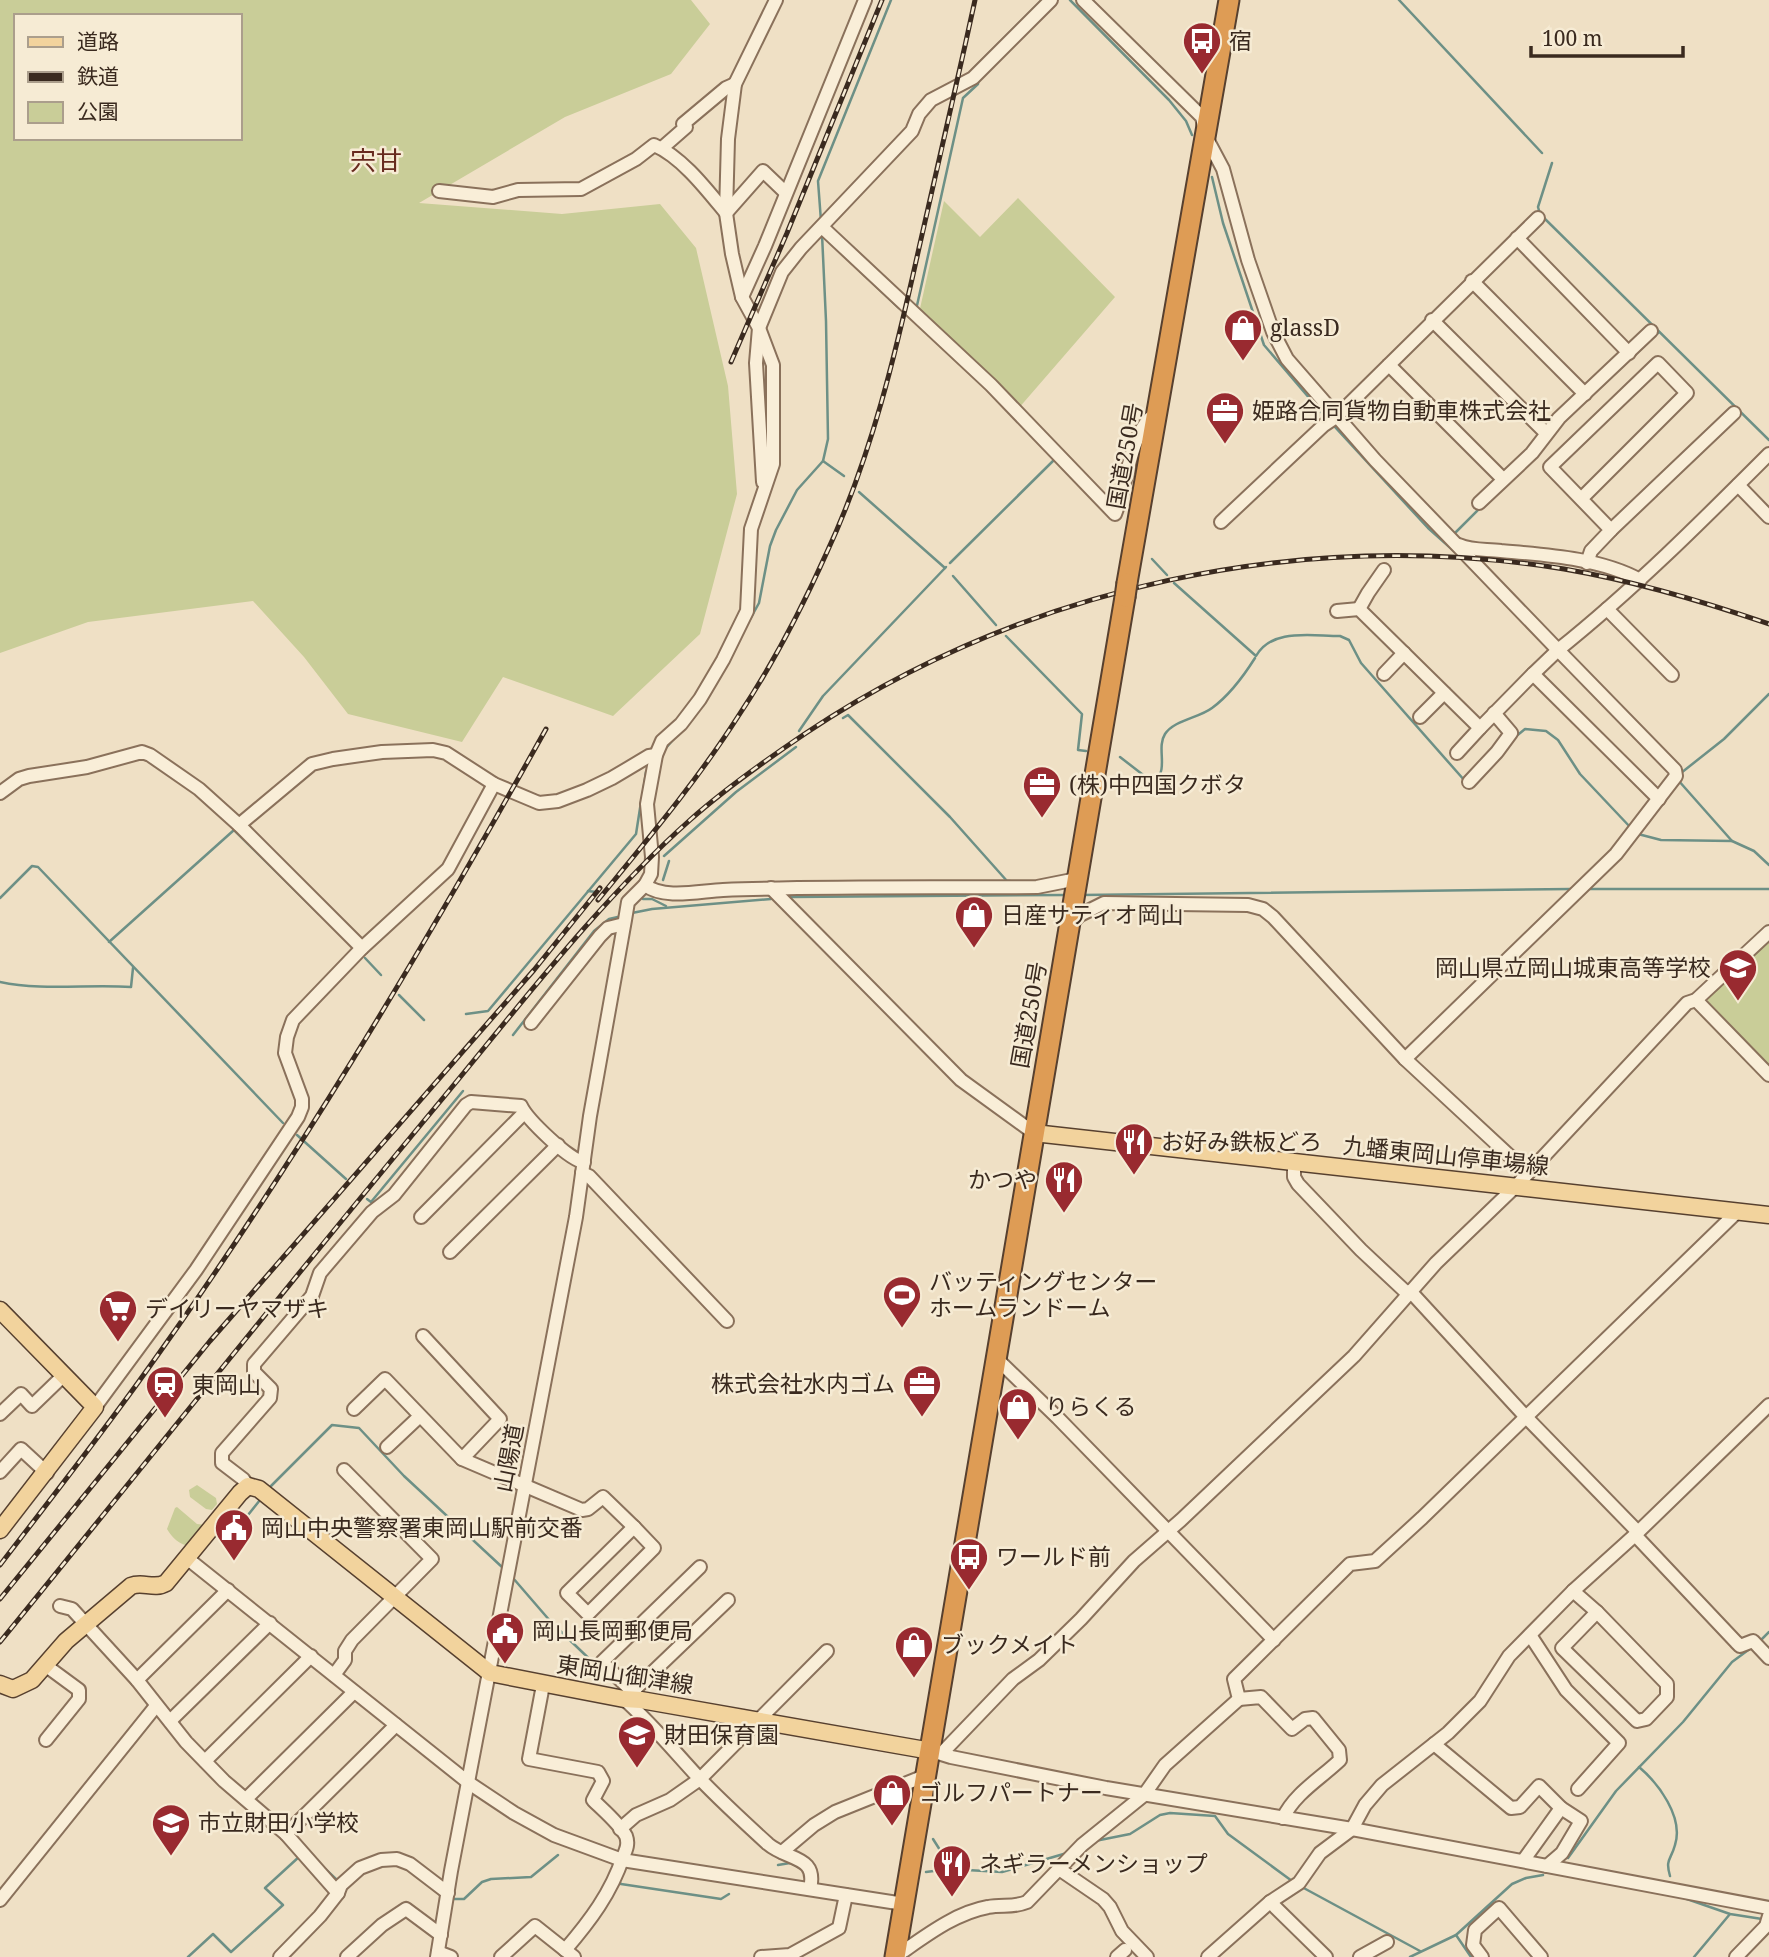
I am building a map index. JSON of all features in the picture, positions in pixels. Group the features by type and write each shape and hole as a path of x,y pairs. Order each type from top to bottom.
{"highway":[{"name":"国道250号","path":"901,1953 904,1904 927,1775 936,1752 996,1359 1229,0"}],"main road":[{"name":"九蟠東岡山停車場線","path":"1034,1133 1769,1215"},
{"path":"0,1310 95,1407 47,1473 0,1530"},
{"path":"0,1684 13,1689 32,1680 66,1641 117,1595 131,1586 159,1586 166,1583 248,1486"},
{"name":"東岡山御津線","path":"248,1486 259,1489 490,1673 543,1685 633,1697 936,1752"}],"street":[{"path":"776,0 735,84 728,139 726,213 741,297 760,328 773,365 773,464 751,528 747,611 700,699 662,741 656,755 647,804 651,874 645,885 650,889 671,893 771,888 1075,888"},
{"path":"741,297 865,0"},
{"path":"760,328 782,272 912,131 919,114 930,100 973,78 1051,0"},
{"path":"1083,0 1202,117 1206,137 1223,169 1248,260 1273,332 1287,359 1375,460 1675,777 1616,854 1405,1059"},
{"path":"662,148 686,127 683,124 726,88 735,84"},
{"path":"439,191 493,197 518,190 580,189 636,159 654,145 662,148 699,180 726,213"},
{"path":"1198,172 1205,165 1218,165 1223,169"},
{"path":"726,213 763,172 784,191"},
{"path":"1221,522 1336,417 1538,218"},
{"path":"822,227 991,385 1115,514 1126,473 1144,424 1150,418 1156,418"},
{"path":"1517,237 1629,353"},
{"path":"1472,281 1585,394"},
{"path":"1432,320 1546,433"},
{"path":"1479,503 1532,453 1546,433 1585,394 1651,331"},
{"path":"1581,499 1687,393 1658,363 1550,467 1611,530"},
{"path":"1389,365 1503,479"},
{"path":"1587,563 1591,551 1611,530 1734,413"},
{"path":"1457,753 1555,652 1640,580 1769,454"},
{"path":"1738,485 1769,517"},
{"path":"1458,545 1471,550 1499,550 1587,563 1627,573 1640,580"},
{"path":"1359,609 1384,570"},
{"path":"1337,611 1359,609 1480,728"},
{"path":"1607,609 1672,675"},
{"path":"1384,674 1404,653"},
{"path":"1533,674 1659,799"},
{"path":"1420,717 1444,693"},
{"path":"1469,782 1511,733 1494,713"},
{"path":"239,825 312,764 333,759 382,752 433,750 456,758 494,784 539,803 558,801 600,784 649,756 656,755"},
{"path":"0,793 19,779 29,776 87,767 142,752 150,755 199,789 239,825 362,948"},
{"path":"95,1407 196,1270 298,1117 302,1107 297,1084 286,1060 285,1045 290,1027 301,1011 362,948 449,869 494,784"},
{"name":"山陽道","path":"438,1955 583,1168 624,922 628,902 645,885"},
{"path":"771,888 961,1080 1034,1133"},
{"path":"1069,925 1080,915 1104,903 1248,905 1263,909 1322,968 1405,1059 1528,1173"},
{"path":"531,1023 600,936 608,928 624,922"},
{"path":"1769,932 1696,1000 1688,1003 1516,1186 1409,1292 1354,1356 1134,1561 1039,1660 1013,1679 936,1752 1144,1795 1352,1829 1769,1908"},
{"path":"1696,1000 1769,1075"},
{"path":"248,1486 222,1462 222,1453 270,1398 271,1389 254,1372 254,1364 312,1296 320,1273 372,1212 394,1195 471,1102 521,1106 524,1113 578,1162 727,1321"},
{"path":"421,1217 524,1113"},
{"path":"450,1252 558,1145"},
{"path":"1294,1162 1294,1177 1298,1184 1361,1250 1409,1292 1740,1646 1756,1644 1769,1658"},
{"path":"1239,1699 1234,1679 1350,1564 1375,1561 1738,1211"},
{"path":"423,1336 500,1419 466,1461"},
{"path":"996,1359 1058,1418 1274,1640"},
{"path":"0,1414 21,1394 32,1406 63,1376"},
{"path":"354,1409 385,1379 466,1461 582,1510 588,1509 603,1497 634,1527 654,1548 588,1614 567,1593 634,1527"},
{"path":"1208,1957 1270,1902 1297,1885 1320,1853 1352,1829 1365,1805 1382,1785 1434,1744 1480,1701 1509,1656 1573,1591 1769,1405"},
{"path":"387,1447 420,1416"},
{"path":"0,1472 21,1449 47,1473"},
{"path":"334,1675 345,1660 345,1651 352,1640 432,1559 344,1469"},
{"path":"188,1559 469,1783 514,1813 554,1835 622,1860 904,1904"},
{"path":"700,1567 602,1662 699,1779 771,1847 802,1861 810,1869 810,1889"},
{"path":"137,1680 228,1590"},
{"path":"1573,1591 1597,1612 1667,1684 1667,1697 1646,1719 1637,1721 1562,1648 1597,1612"},
{"path":"633,1697 727,1600"},
{"path":"60,1606 72,1609 224,1782 286,1834 338,1893"},
{"path":"170,1720 270,1623"},
{"path":"1530,1635 1566,1690 1619,1743 1578,1789"},
{"path":"620,1829 636,1815 670,1800 699,1779 827,1651"},
{"path":"205,1760 311,1656"},
{"path":"45,1665 79,1690 79,1699 46,1740"},
{"path":"500,1957 535,1926 570,1953 616,1880 628,1846 620,1829 593,1800 603,1782 598,1772 528,1759 543,1685"},
{"path":"246,1798 354,1692"},
{"path":"901,1953 961,1916 989,1906 1015,1907 1027,1902 1082,1845 1144,1795 1166,1765 1239,1699 1261,1697 1292,1729 1305,1719 1313,1718 1339,1750 1340,1760 1298,1796 1283,1818"},
{"path":"0,1900 156,1706"},
{"path":"286,1834 396,1725"},
{"path":"1434,1744 1511,1808 1520,1807 1539,1786 1561,1808 1581,1821 1562,1853 1547,1866"},
{"path":"782,1852 814,1825 835,1812 927,1775"},
{"path":"1523,1861 1561,1808"},
{"path":"280,1957 320,1916 341,1885 360,1868 381,1860 397,1859 410,1864 448,1892"},
{"path":"1059,1869 1103,1899 1122,1931 1147,1957"},
{"path":"761,1957 790,1955 839,1928 846,1895"},
{"path":"1270,1902 1326,1957"},
{"path":"1482,1957 1474,1945 1475,1930 1499,1908 1541,1957"},
{"path":"347,1957 382,1925 406,1909 441,1935"},
{"path":"1736,1957 1768,1920"},
{"path":"1360,1957 1387,1942"},
{"path":"438,1955 451,1957"}],"green space":[{"path":"0,0 691,0 710,24 671,74 565,117 419,203 562,214 660,204 696,248 728,386 737,494 700,634 613,716 503,677 462,742 348,714 304,657 253,601 88,622 0,653"},
{"path":"1018,198 1115,297 1018,409 919,313 944,201 980,237"},
{"name":"岡山県立岡山城東高等学校","path":"1769,940 1769,1066 1708,1004 1708,999"},
{"path":"197,1485 216,1498 217,1504 212,1510 206,1509 190,1497 189,1490"},
{"path":"224,1500 226,1508 195,1545 178,1542 167,1529 175,1508 197,1524 206,1525 222,1509"}],"waterway":[{"path":"821,221 818,181 891,0"},
{"path":"973,69 1042,0"},
{"path":"1070,0 1169,100 1186,121 1192,135"},
{"path":"1399,0 1542,153"},
{"path":"916,310 963,98 978,84 978,79"},
{"path":"1552,163 1538,207 1540,214 1769,440"},
{"path":"1212,177 1223,223 1264,345 1322,413"},
{"path":"748,623 759,603 770,546 776,530 797,490 823,461 828,439 822,234"},
{"path":"860,271 899,308"},
{"path":"1589,398 1659,332"},
{"path":"1334,426 1428,528 1455,552"},
{"path":"950,563 1055,459"},
{"path":"823,461 844,476"},
{"path":"859,492 945,568"},
{"path":"1454,534 1481,507"},
{"path":"1152,559 1167,575"},
{"path":"799,731 823,696 946,567"},
{"path":"953,576 996,625"},
{"path":"1174,583 1256,656 1263,647 1282,637 1340,636 1349,640 1361,663 1465,781"},
{"path":"1006,636 1082,714 1078,750 1086,751"},
{"path":"1120,757 1151,781 1155,781 1161,771 1163,740 1169,729 1219,703 1255,658"},
{"path":"703,706 715,685"},
{"path":"1681,773 1724,739 1769,694"},
{"path":"843,718 848,715 950,817 1007,881 1010,881"},
{"path":"1514,738 1525,729 1546,731 1558,740 1580,774 1631,828"},
{"path":"665,749 680,732"},
{"path":"664,856 736,792 796,747"},
{"path":"643,792 646,772"},
{"path":"1678,780 1732,841 1754,851 1769,865"},
{"path":"466,1014 488,1011 636,834 641,802"},
{"path":"109,942 234,830 319,914"},
{"path":"1638,834 1661,840 1732,841"},
{"path":"663,880 669,861"},
{"path":"0,898 32,866 38,867 283,1123"},
{"path":"1081,895 1571,889"},
{"path":"1589,889 1769,889"},
{"path":"588,891 596,892"},
{"path":"791,897 1067,895"},
{"path":"643,899 652,899 666,906"},
{"path":"632,913 771,899"},
{"path":"513,1035 594,931 609,919 622,916"},
{"path":"365,958 381,975"},
{"path":"0,982 49,987 131,987 133,968"},
{"path":"399,995 424,1020"},
{"path":"367,1199 371,1202 463,1091"},
{"path":"297,1135 346,1179"},
{"path":"269,1488 332,1425 359,1428 404,1476 502,1567"},
{"path":"224,1545 260,1500"},
{"path":"513,1578 551,1622 605,1674"},
{"path":"1759,1642 1769,1632"},
{"path":"1568,1858 1616,1791 1683,1722 1732,1662 1751,1648"},
{"path":"1639,1767 1661,1791 1673,1812 1677,1834 1668,1863 1670,1876"},
{"path":"1095,1841 1130,1834 1160,1815 1170,1813 1215,1816 1228,1834 1292,1881"},
{"path":"933,1839 952,1869"},
{"path":"926,1872 949,1869 1002,1872 1067,1853"},
{"path":"452,1899 464,1899 482,1882 491,1879 531,1877 558,1855"},
{"path":"188,1957 213,1934 231,1952 283,1905 265,1888 300,1856"},
{"path":"778,1865 790,1863 798,1867"},
{"path":"320,1864 337,1880"},
{"path":"1410,1957 1456,1935 1512,1884 1543,1875"},
{"path":"416,1876 443,1897"},
{"path":"619,1882 721,1899 729,1894"},
{"path":"1300,1886 1420,1951"},
{"path":"1684,1898 1730,1914 1762,1919"},
{"path":"1694,1957 1730,1914"},
{"path":"1456,1935 1471,1957"}],"railway":[{"path":"731,362 882,0"},
{"path":"598,900 689,787 752,696 797,615 843,515 870,441 892,364 975,0"},
{"path":"0,1642 528,994 623,886 690,820 732,786 806,733 891,682 980,639 1073,605 1169,580 1267,564 1366,556 1465,558 1564,569 1668,592 1769,624"},
{"path":"0,1565 137,1384 300,1144 451,896 546,729"},
{"path":"0,1599 210,1341 534,970 600,888"}],"place":[{"name":"宿","path":"1202,75"},
{"name":"glassD","path":"1243,362"},
{"name":"姫路合同貨物自動車株式会社","path":"1225,445"},
{"name":"(株)中四国クボタ","path":"1042,819"},
{"name":"日産サティオ岡山","path":"974,949"},
{"name":"岡山県立岡山城東高等学校","path":"1738,1002"},
{"name":"お好み鉄板どろ","path":"1134,1176"},
{"name":"かつや","path":"1064,1214"},
{"name":"バッティングセンター ホームランドーム","path":"902,1329"},
{"name":"デイリーヤマザキ","path":"118,1343"},
{"name":"株式会社水内ゴム","path":"922,1418"},
{"name":"東岡山","path":"165,1419"},
{"name":"りらくる","path":"1018,1441"},
{"name":"岡山中央警察署東岡山駅前交番","path":"234,1562"},
{"name":"ワールド前","path":"969,1591"},
{"name":"岡山長岡郵便局","path":"505,1665"},
{"name":"ブックメイト","path":"914,1679"},
{"name":"財田保育園","path":"637,1769"},
{"name":"ゴルフパートナー","path":"892,1827"},
{"name":"市立財田小学校","path":"171,1857"},
{"name":"ネギラーメンショップ","path":"952,1898"}],"district":[{"name":"宍甘","path":"376,161"}]}
